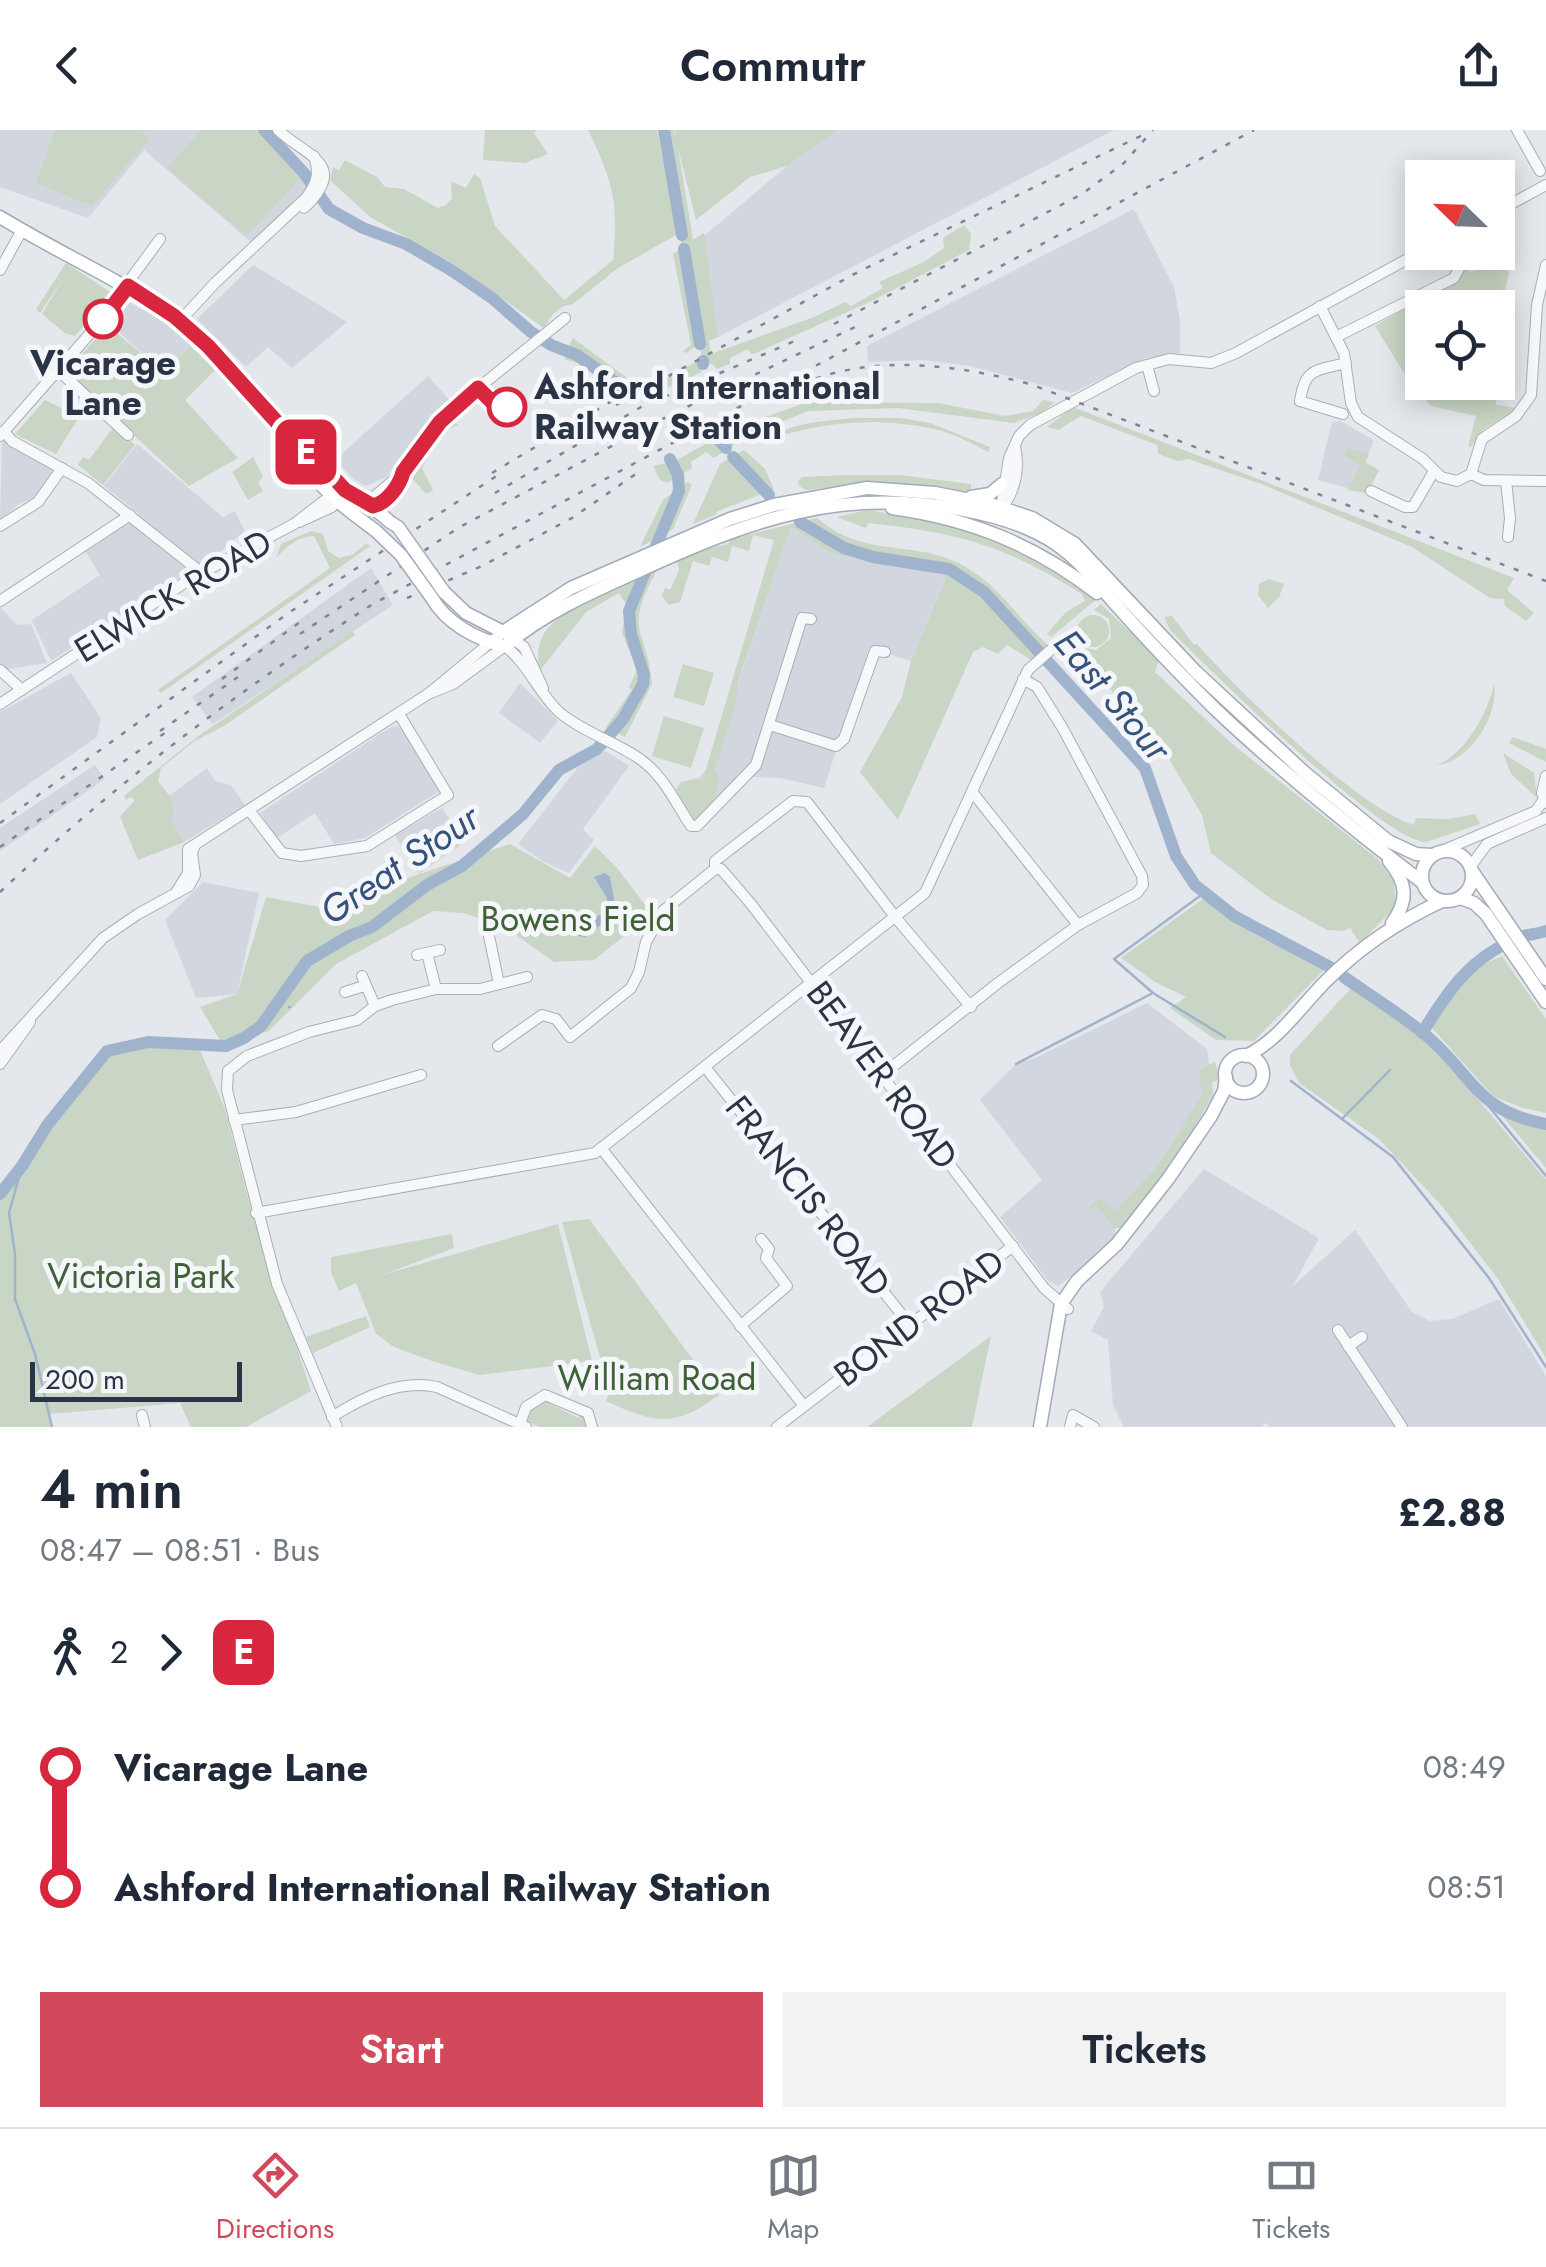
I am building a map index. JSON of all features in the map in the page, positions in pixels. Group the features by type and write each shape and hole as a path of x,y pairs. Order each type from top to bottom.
{"main road":[{"path":"0,217 128,286 180,321 302,450 312,454 360,520 401,555 438,595 503,636"},
{"path":"964,498 990,494 1002,484"},
{"path":"630,569 689,536 885,488 964,498 1001,512 1066,552 1227,719 1442,901"},
{"path":"340,495 373,506 398,526 438,595 439,610 490,644 571,588 683,551 731,524"},
{"path":"826,502 902,501 1001,512 1032,518 1075,544 1196,672 1306,773 1388,841 1416,854 1460,854 1546,1002"},
{"path":"826,502 904,510 997,533 1058,563 1123,613"},
{"path":"1379,849 1394,866 1405,889 1405,900 1388,930"},
{"path":"1409,916 1423,884 1423,867 1438,853"},
{"path":"1460,898 1470,886 1471,869"},
{"path":"1040,1427 1064,1300 1101,1269 1168,1179 1211,1116 1224,1091 1231,1061 1246,1056 1270,1039 1342,966 1388,930 1442,901 1460,898 1481,908 1546,979"},
{"path":"1211,1116 1242,1093 1257,1088 1270,1039"},
{"path":"1246,1056 1256,1060 1262,1070"},
{"path":"1226,1077 1230,1086 1242,1093"}],"street":[{"path":"180,321 215,284 273,237 316,190 319,170 314,156 278,130"},
{"path":"1517,130 1535,164"},
{"path":"1515,203 1545,188"},
{"path":"0,270 22,230"},
{"path":"160,239 123,296 2,434 62,468 130,515 202,573"},
{"path":"1001,512 1002,484 1015,444 1030,425 1147,365 1169,359 1218,361 1405,260"},
{"path":"1320,306 1346,362 1351,403 1358,416 1423,459 1446,480 1457,481 1470,474 1482,439 1516,416 1530,395 1537,306 1546,266"},
{"path":"1336,337 1454,278 1458,270"},
{"path":"360,520 373,506 373,498 403,472 456,406 564,318"},
{"path":"1343,414 1300,402 1302,382 1308,375 1346,362"},
{"path":"1147,365 1154,390"},
{"path":"58,370 128,435"},
{"path":"1001,512 1014,492 1018,460 1015,444"},
{"path":"0,526 38,502 62,468"},
{"path":"1371,491 1413,507 1434,471"},
{"path":"1470,474 1484,480 1546,481"},
{"path":"1506,481 1504,524 1508,538"},
{"name":"ELWICK ROAD","path":"0,704 202,573 294,524 309,509 340,495"},
{"path":"0,601 130,515"},
{"path":"428,694 464,677 503,636 524,647 557,710 645,762 664,782 693,827 753,770 802,618 810,618"},
{"path":"256,1213 595,1153 925,893 1023,679 1049,652 1072,642"},
{"path":"1,1055 103,938 178,891 188,873 186,852 399,714 490,644"},
{"path":"770,725 836,746 844,738 875,652 885,652"},
{"path":"0,670 22,690"},
{"path":"882,1074 1078,926 1138,893 1144,880 1062,727 1036,687 1023,679"},
{"path":"250,810 282,853 301,856 367,846 448,795 399,714"},
{"path":"1438,853 1536,812 1545,801 1542,786 1546,776"},
{"path":"973,793 1078,926"},
{"path":"498,1046 542,1015 556,1018 570,1037 631,988 640,972 646,942 663,912 794,800 807,802 970,1008"},
{"path":"1471,869 1475,856 1487,844 1546,818"},
{"name":"BEAVER ROAD","path":"715,865 811,982 1044,1288 1064,1300"},
{"path":"489,936 499,955 499,984"},
{"path":"436,989 422,954 440,950"},
{"path":"332,1417 277,1284 256,1213 226,1078 234,1064 309,1032 357,1020 374,1006 436,989 465,990 521,978 518,994"},
{"path":"345,992 362,981 374,1006"},
{"name":"FRANCIS ROAD","path":"705,1067 910,1326"},
{"path":"234,1120 296,1112 421,1075"},
{"path":"601,1148 804,1406"},
{"path":"740,1326 787,1286 766,1258 770,1249 761,1239"},
{"name":"BOND ROAD","path":"777,1427 1013,1246"},
{"path":"1338,1330 1402,1427"},
{"path":"1348,1346 1362,1336"},
{"path":"323,1427 332,1417 392,1387 425,1384 523,1426 526,1407 545,1395 588,1413 592,1427"},
{"path":"142,1414 145,1427"},
{"path":"1070,1418 1094,1427"}],"shaded area":[{"path":"0,130 264,130 311,184 252,243 144,150 88,218 0,187"},
{"path":"838,130 1114,130 718,337 704,236 787,166"},
{"path":"1134,209 1174,287 1180,353 1146,358 1072,393 970,366 923,360 868,362 867,346"},
{"path":"253,265 347,322 292,368 268,347 246,367 197,319"},
{"path":"127,302 158,317 191,344 164,373 109,323"},
{"path":"428,376 453,404 437,416 386,477 366,486 354,479 335,460"},
{"path":"1340,421 1374,440 1365,462 1379,470 1367,493 1318,480 1332,422"},
{"path":"2,440 57,469 37,496 18,505 0,521"},
{"path":"137,444 223,517 235,511 245,531 221,551 51,661 32,620 100,575 83,547 139,514 104,486"},
{"path":"791,527 833,554 947,573 911,661 869,648 824,788 780,778 754,777 750,767 697,818 679,789 686,781 700,777 711,763"},
{"path":"371,568 393,605 213,724 192,697"},
{"path":"0,607 17,625 31,624 47,663 9,669 0,676"},
{"path":"71,673 101,718 97,737 0,804 0,712"},
{"path":"520,683 558,721 540,743 499,713"},
{"path":"397,726 441,790 365,838 334,844 315,813 277,838 260,813"},
{"path":"605,751 629,766 583,829 594,840 569,873 518,844 582,762"},
{"path":"95,765 105,779 0,851 0,828"},
{"path":"207,768 215,781 231,785 245,805 184,842 138,860 121,819 143,802 170,795"},
{"path":"442,808 465,842 419,874 395,835"},
{"path":"203,882 259,893 237,994 196,998 165,920"},
{"path":"1147,1003 1207,1049 1214,1096 1162,1169 1110,1219 1117,1234 1097,1257 1058,1286 1048,1281 1000,1217 1042,1180 980,1100 1018,1062 1033,1059"},
{"path":"1204,1169 1319,1238 1292,1287 1355,1230 1412,1312 1430,1321 1452,1319 1499,1299 1546,1376 1546,1427 1269,1427 1266,1423 1261,1427 1124,1427 1113,1405 1108,1340 1091,1331 1104,1307 1100,1292"}],"green space":[{"path":"55,130 141,130 149,139 92,206 36,183"},
{"path":"201,130 255,130 303,176 246,236 167,168"},
{"path":"485,130 537,130 534,133 548,154 525,163 483,160"},
{"path":"588,130 657,130 678,234 618,268 573,304 559,309 544,328 455,265 370,217 330,180 333,167 339,170 345,160 377,177 385,187 404,189 438,208 452,198 451,181 466,188 474,174 480,178 495,226 564,300 613,260 612,193"},
{"path":"661,130 674,130 676,136 675,130 838,130 787,166 750,177 696,220 678,148 693,240 704,233 718,337 709,341 711,354 845,302 851,306 883,288 879,282 924,262 944,248 943,238 964,225 971,234 969,250 874,300 756,353 751,354 748,349 717,369 713,364 703,364"},
{"path":"681,249 698,345 686,353 683,351 691,345 673,254"},
{"path":"66,263 112,293 75,336 66,334 42,314 64,277 40,313 36,309"},
{"path":"1464,270 1507,270 1505,290 1438,290 1461,277"},
{"path":"1405,309 1405,375 1375,326"},
{"path":"108,326 164,372 190,346 215,370 185,400 238,458 189,486 65,372"},
{"path":"573,338 634,383 612,395 593,373 566,360 564,356"},
{"path":"699,360 702,372 649,396 643,391"},
{"path":"45,400 79,417 56,454 15,434"},
{"path":"1043,400 1055,402 1041,413 1014,423 898,408 808,411 753,433 714,458 706,452 691,462 692,468 668,483 660,480 653,466 675,461 736,427 808,402 938,403 1005,416 1033,411"},
{"path":"1425,400 1496,400 1496,405 1517,408 1483,430 1471,447 1468,446 1476,416 1431,406"},
{"path":"1073,407 1514,578 1507,590 1534,613 1526,621 1505,606 1504,599 1490,598 1412,547 1261,484 1188,459 1178,461 1158,454 1157,445 1081,416 1058,430 1047,427"},
{"path":"854,418 901,418 930,423 990,447 989,452 944,432 897,423 834,425 774,438 800,425"},
{"path":"451,419 458,425 439,434 422,468 433,490 426,494 411,477 429,446"},
{"path":"115,425 135,445 103,485 78,465 83,457 89,460"},
{"path":"1347,448 1369,454 1365,463 1379,470 1367,493 1347,490 1361,465 1343,455"},
{"path":"744,450 765,469 774,489 693,524 720,464"},
{"path":"253,457 263,476 258,483 263,491 248,500 232,472"},
{"path":"899,475 971,484 971,493 851,485 806,490 798,481 802,477"},
{"path":"688,482 692,485 673,529 640,547 663,500"},
{"path":"868,510 964,527 1064,570 1097,599 1051,637 1047,634 1066,612 1085,601 1082,594 1029,564 980,544 900,527 868,523 866,528 837,517"},
{"path":"817,518 853,539 926,553 964,566 988,583 1050,647 1033,661 1007,645 998,654 983,647 973,652 898,820 860,772 902,697 911,661 947,574 833,554 791,527 738,682 734,711 715,770 719,776 713,805 694,821 676,790 681,782 703,779 774,540 753,535 749,551 732,546 728,562 712,557 709,566 693,561 680,602 669,605 662,596 665,588 670,590 679,570 677,561 698,551 728,544 730,539"},
{"path":"311,531 323,534 328,551 339,558 352,555 366,544 370,546 161,693 158,690 330,568 314,536 298,540 276,558 281,544"},
{"path":"657,570 639,619 652,684 625,737 606,727 632,690 629,687 637,670 622,633 626,604 619,593 586,612 539,672 539,648 549,628 575,606"},
{"path":"1269,579 1284,584 1279,597 1268,608 1258,595 1259,584"},
{"path":"1101,604 1159,660 1155,672 1231,743 1379,860 1394,882 1396,906 1360,943 1350,928 1327,930 1271,899 1211,853 1202,815 1168,757 1122,706 1089,658 1091,652 1079,647 1096,650 1111,638 1109,619 1094,610"},
{"path":"1093,615 1104,620 1109,631 1104,642 1093,647 1082,642 1077,631 1082,620"},
{"path":"1172,616 1194,645 1269,717 1361,795 1414,825 1416,818 1448,819 1475,814 1480,824 1426,842 1405,835 1374,815 1296,750 1190,650 1170,630 1164,617"},
{"path":"353,631 355,635 224,726 195,741 161,768 158,781 172,799 170,818 184,842 138,860 120,816 135,800 126,800 124,796 201,734"},
{"path":"683,664 714,673 704,706 673,697"},
{"path":"1494,684 1492,709 1480,735 1460,756 1437,765 1457,752 1474,731"},
{"path":"664,716 704,728 691,768 652,756"},
{"path":"1513,737 1546,749 1546,762 1509,743"},
{"path":"1503,753 1534,773 1537,798 1511,774"},
{"name":"Bowens Field","path":"510,844 570,878 595,846 652,914 594,960 554,962 508,929 464,913 433,911 336,964 269,1031 221,1042 200,1007 237,994 266,897 320,907"},
{"path":"1204,898 1258,936 1326,968 1254,1041 1216,1040 1170,1008 1186,997 1155,982 1121,958"},
{"path":"1502,956 1546,1019 1546,1113 1493,1096 1432,1028 1467,976"},
{"path":"1352,987 1418,1034 1445,1060 1546,1180 1546,1358 1498,1279 1441,1205 1379,1139 1299,1083 1290,1065 1290,1055"},
{"name":"Victoria Park","path":"149,1045 200,1050 225,1109 251,1209 311,1391 246,1427 191,1427 180,1403 49,1414 53,1427 0,1427 0,1200 100,1063 114,1052"},
{"path":"1215,1062 1220,1080 1212,1082 1210,1096 1191,1134 1122,1228 1114,1228 1096,1205 1078,1219 1100,1198 1115,1211 1157,1167 1205,1091 1201,1088 1199,1070"},
{"path":"1498,1111 1546,1127 1546,1168"},
{"name":"William Road","path":"589,1219 719,1395 690,1413 666,1419 639,1415 606,1401 617,1374 603,1368 562,1222"},
{"path":"558,1224 592,1361 479,1375 432,1361 394,1347 376,1334 356,1283 339,1291 331,1272 331,1257 452,1234 454,1248 382,1275"},
{"path":"366,1316 370,1327 313,1353 306,1337"},
{"path":"991,1336 972,1427 867,1427"},
{"path":"543,1399 551,1399 550,1404 578,1418 582,1413 586,1415 589,1427 539,1427 525,1420 529,1409"}],"water":[{"path":"605,873 610,877 614,915 585,937 568,934 558,922 564,913 590,922 606,910 607,898 594,877"}],"waterway":[{"name":"Great Stour","path":"264,130 304,173 329,209 363,228 406,244 451,270 531,332 577,355 619,385"},
{"name":"East Stour","path":"664,130 682,235"},
{"name":"East Stour","path":"684,249 700,344"},
{"name":"East Stour","path":"716,437 726,448"},
{"name":"East Stour","path":"733,457 769,495"},
{"name":"Great Stour","path":"0,1194 48,1124 107,1051 148,1042 226,1046 244,1038 261,1026 307,961 372,927 427,885 462,866 523,814 559,770 597,749 623,719 643,684 629,611 679,491 678,475 670,459"},
{"name":"East Stour","path":"800,522 844,548 873,557 949,569 984,592 1145,768 1176,856 1195,885 1234,916 1330,967"},
{"path":"1204,893 1114,959 1153,993 1225,1037"},
{"path":"1422,1033 1453,988 1489,953 1523,936 1546,931"},
{"name":"East Stour","path":"1344,977 1428,1037 1490,1102 1546,1124"},
{"path":"1016,1064 1151,994"},
{"path":"1342,1119 1390,1070"},
{"path":"1291,1081 1393,1157 1489,1278 1546,1367"},
{"path":"1481,1097 1546,1176"},
{"path":"22,1166 9,1213 15,1254 15,1299 35,1354 52,1427"}],"railway":[{"path":"834,324 1082,194 1124,163 1153,130"},
{"path":"0,892 88,813 180,739 373,604 1254,130"},
{"path":"616,405 858,272 1145,134"},
{"path":"300,634 458,528 670,415 855,327"},
{"path":"495,493 641,407 797,340"},
{"path":"802,384 829,374 887,365 945,367 1030,384 1546,581"},
{"path":"492,473 625,393"},
{"path":"407,598 482,566 572,518 643,469"},
{"path":"0,823 287,614 504,471"},
{"path":"222,679 307,617"},
{"path":"160,731 238,677"},
{"path":"0,847 172,728"}],"bus line":[{"name":"E","path":"103,319 128,286 174,316 215,354 302,450 312,454 345,490 373,506 380,505 401,480 440,422 478,388 496,406 507,407"}],"place":[{"name":"Vicarage Lane","path":"103,319"},
{"name":"Ashford International Railway Station","path":"507,407"}]}
